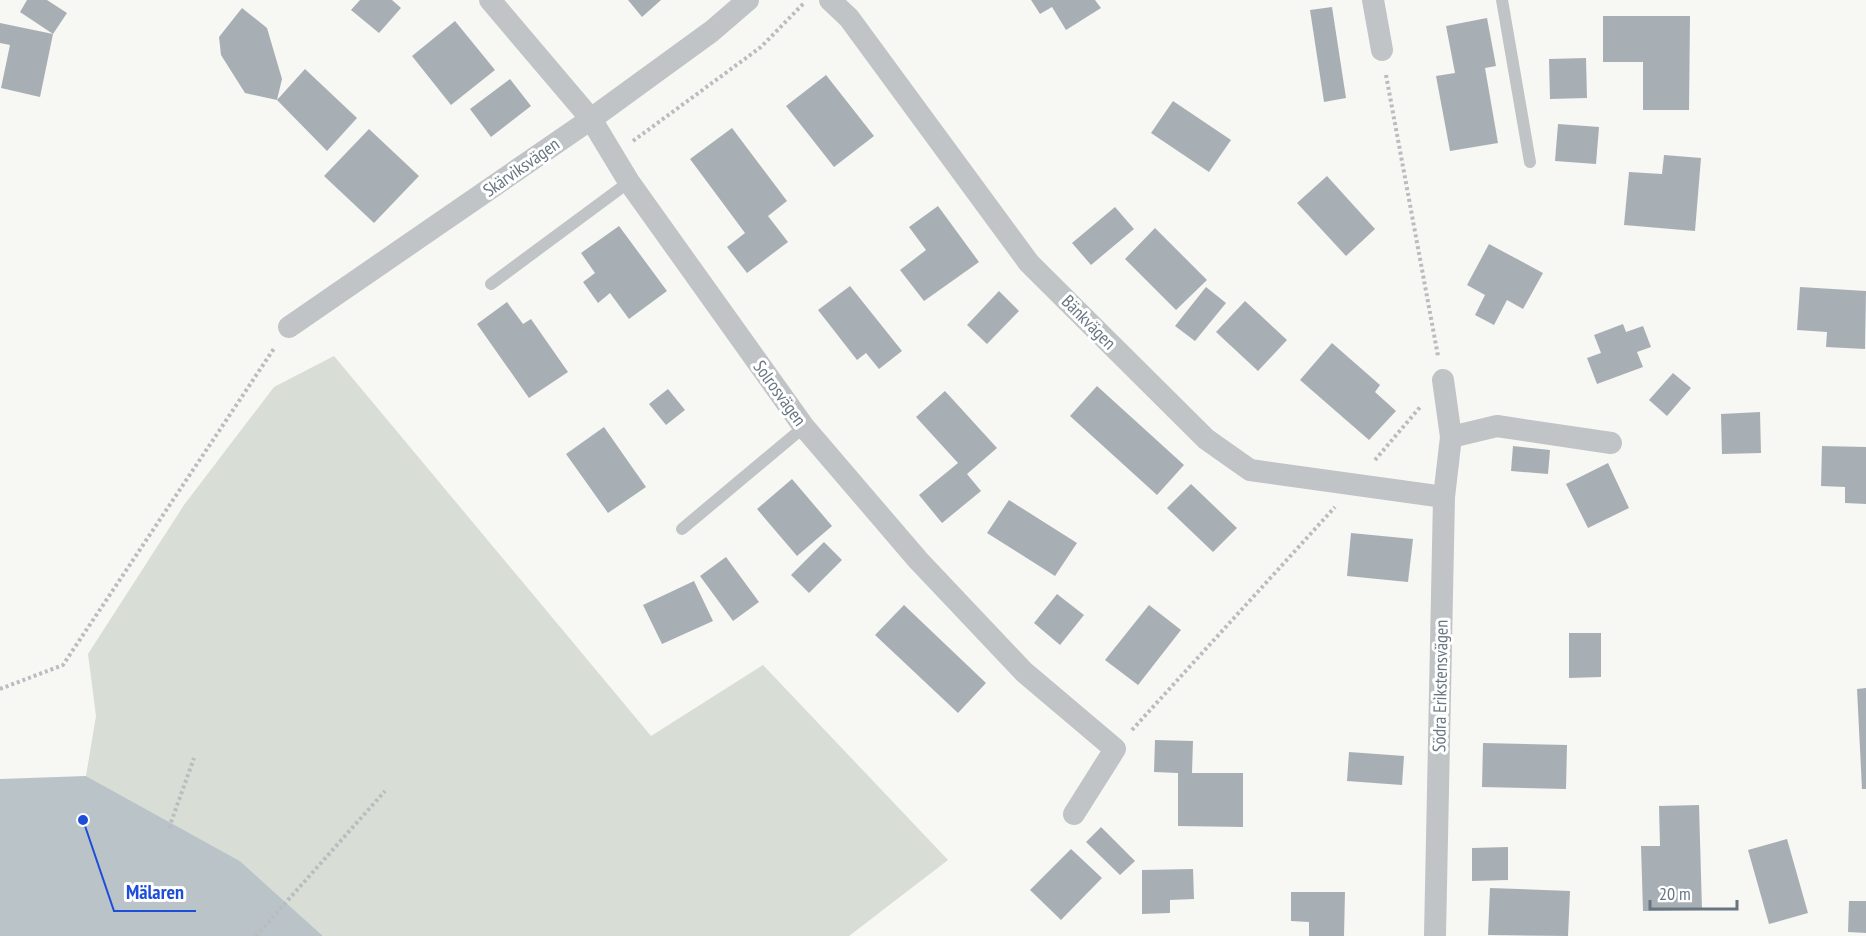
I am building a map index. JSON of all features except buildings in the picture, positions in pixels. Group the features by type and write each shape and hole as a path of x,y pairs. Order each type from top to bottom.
{"street":[{"name":"Solrosvägen","path":"490,0 591,119 629,182 804,427 918,560 1024,672 1115,749"},
{"name":"Skärviksvägen","path":"289,327 591,119 712,31 748,0"},
{"name":"Bänkvägen","path":"830,0 849,18 1029,263 1206,439 1250,470 1444,497"},
{"path":"1374,0 1382,50"},
{"name":"Södra Erikstensvägen","path":"1435,936 1444,497 1451,437 1443,380"},
{"path":"1451,437 1497,426 1611,443"},
{"path":"1074,814 1115,749"}],"lane":[{"path":"1502,0 1530,162"},
{"path":"491,284 629,182"},
{"path":"682,529 804,427"}],"path":[{"path":"613,156 761,46 807,0"},
{"path":"1115,749 1354,486 1443,380 1382,50"},
{"path":"0,690 63,665 289,327"},
{"path":"169,828 194,758"},
{"path":"256,936 385,791"}],"shaded area":[{"path":"334,356 651,736 763,665 948,860 849,936 323,936 240,861 86,776 96,716 88,654 184,505 274,387"},
{"path":"86,776 240,861 323,936 0,936 0,779"}],"place":[{"name":"Mälaren","path":"83,820"}]}
